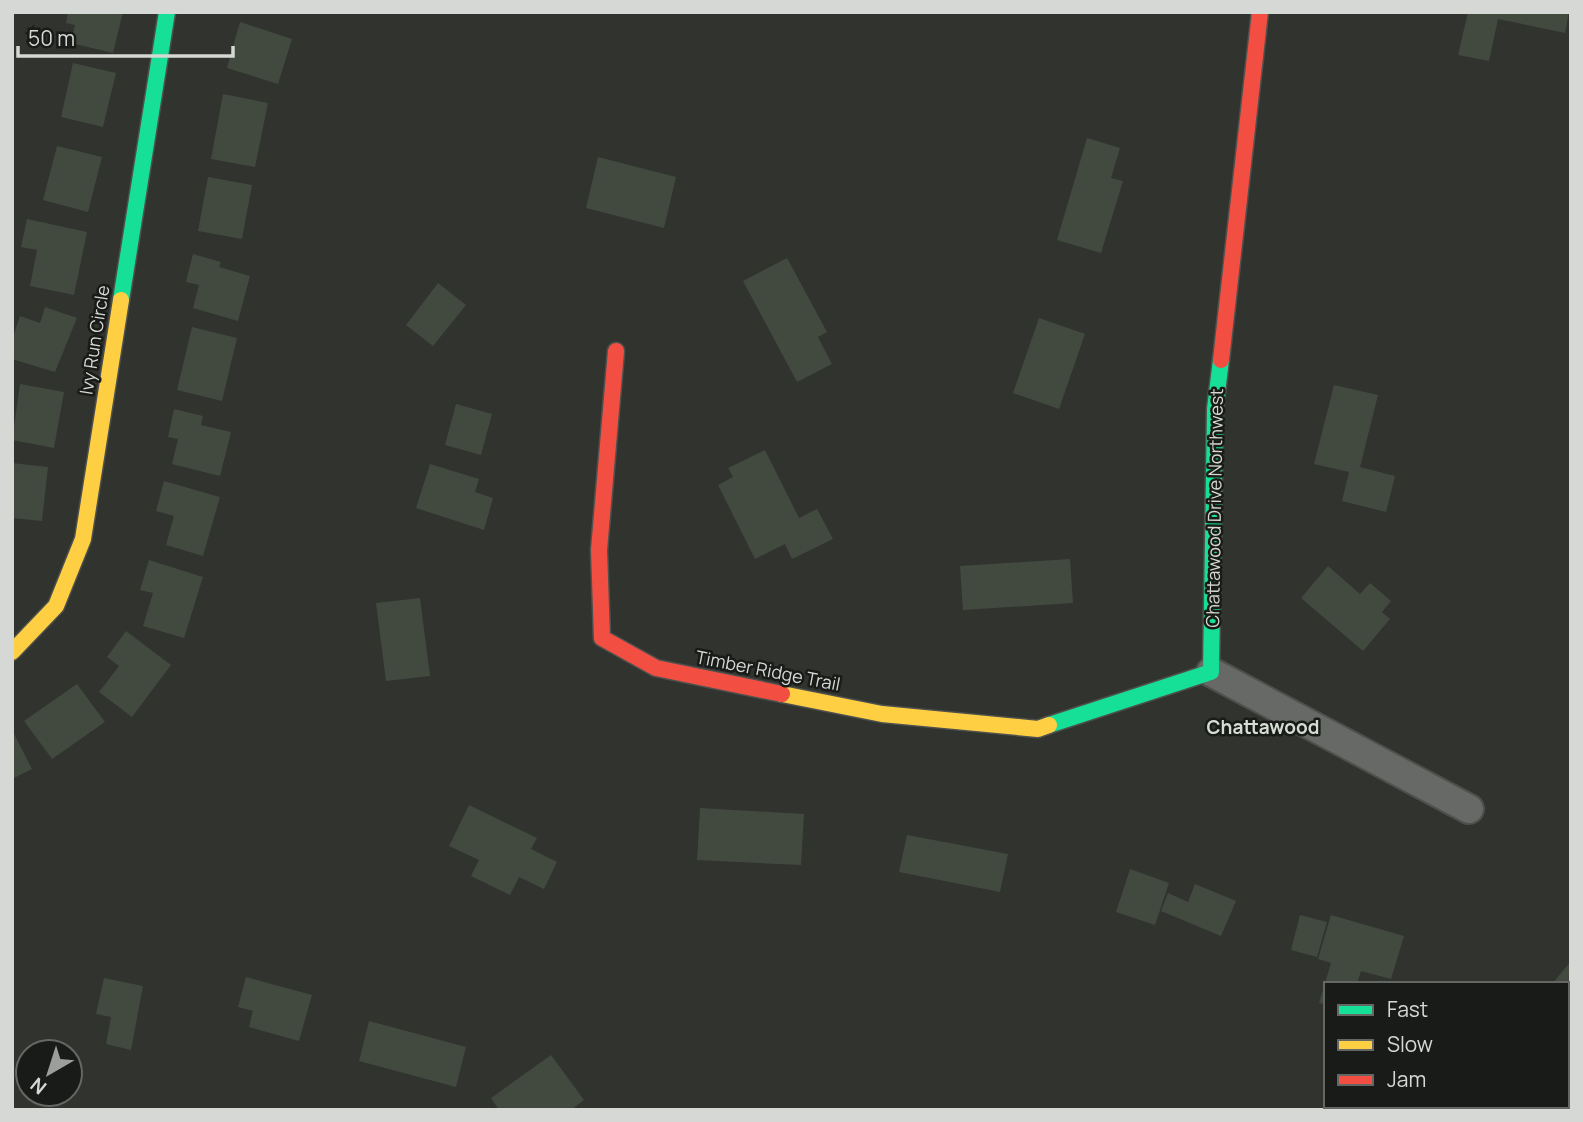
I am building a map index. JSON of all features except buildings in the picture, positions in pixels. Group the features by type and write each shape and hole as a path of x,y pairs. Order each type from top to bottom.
{"street":[{"name":"Ivy Run Circle","path":"12,652 56,606 83,539 167,12"},
{"name":"Chattawood Drive Northwest","path":"1211,672 1215,409 1261,12"},
{"name":"Timber Ridge Trail","path":"616,351 599,550 602,638 656,668 882,714 1038,729 1211,672"},
{"path":"1211,672 1469,809"}],"traffic: fast":[{"path":"121,300 167,12"},
{"path":"1049,725 1211,672 1215,409 1221,360"}],"traffic: slow":[{"path":"12,652 56,606 83,539 121,300"},
{"path":"782,694 882,714 1038,729 1049,725"}],"traffic: jam":[{"path":"1221,360 1260,12"},
{"path":"616,351 599,550 602,638 656,668 782,694"}],"district":[{"name":"Chattawood","path":"1263,727"}]}
